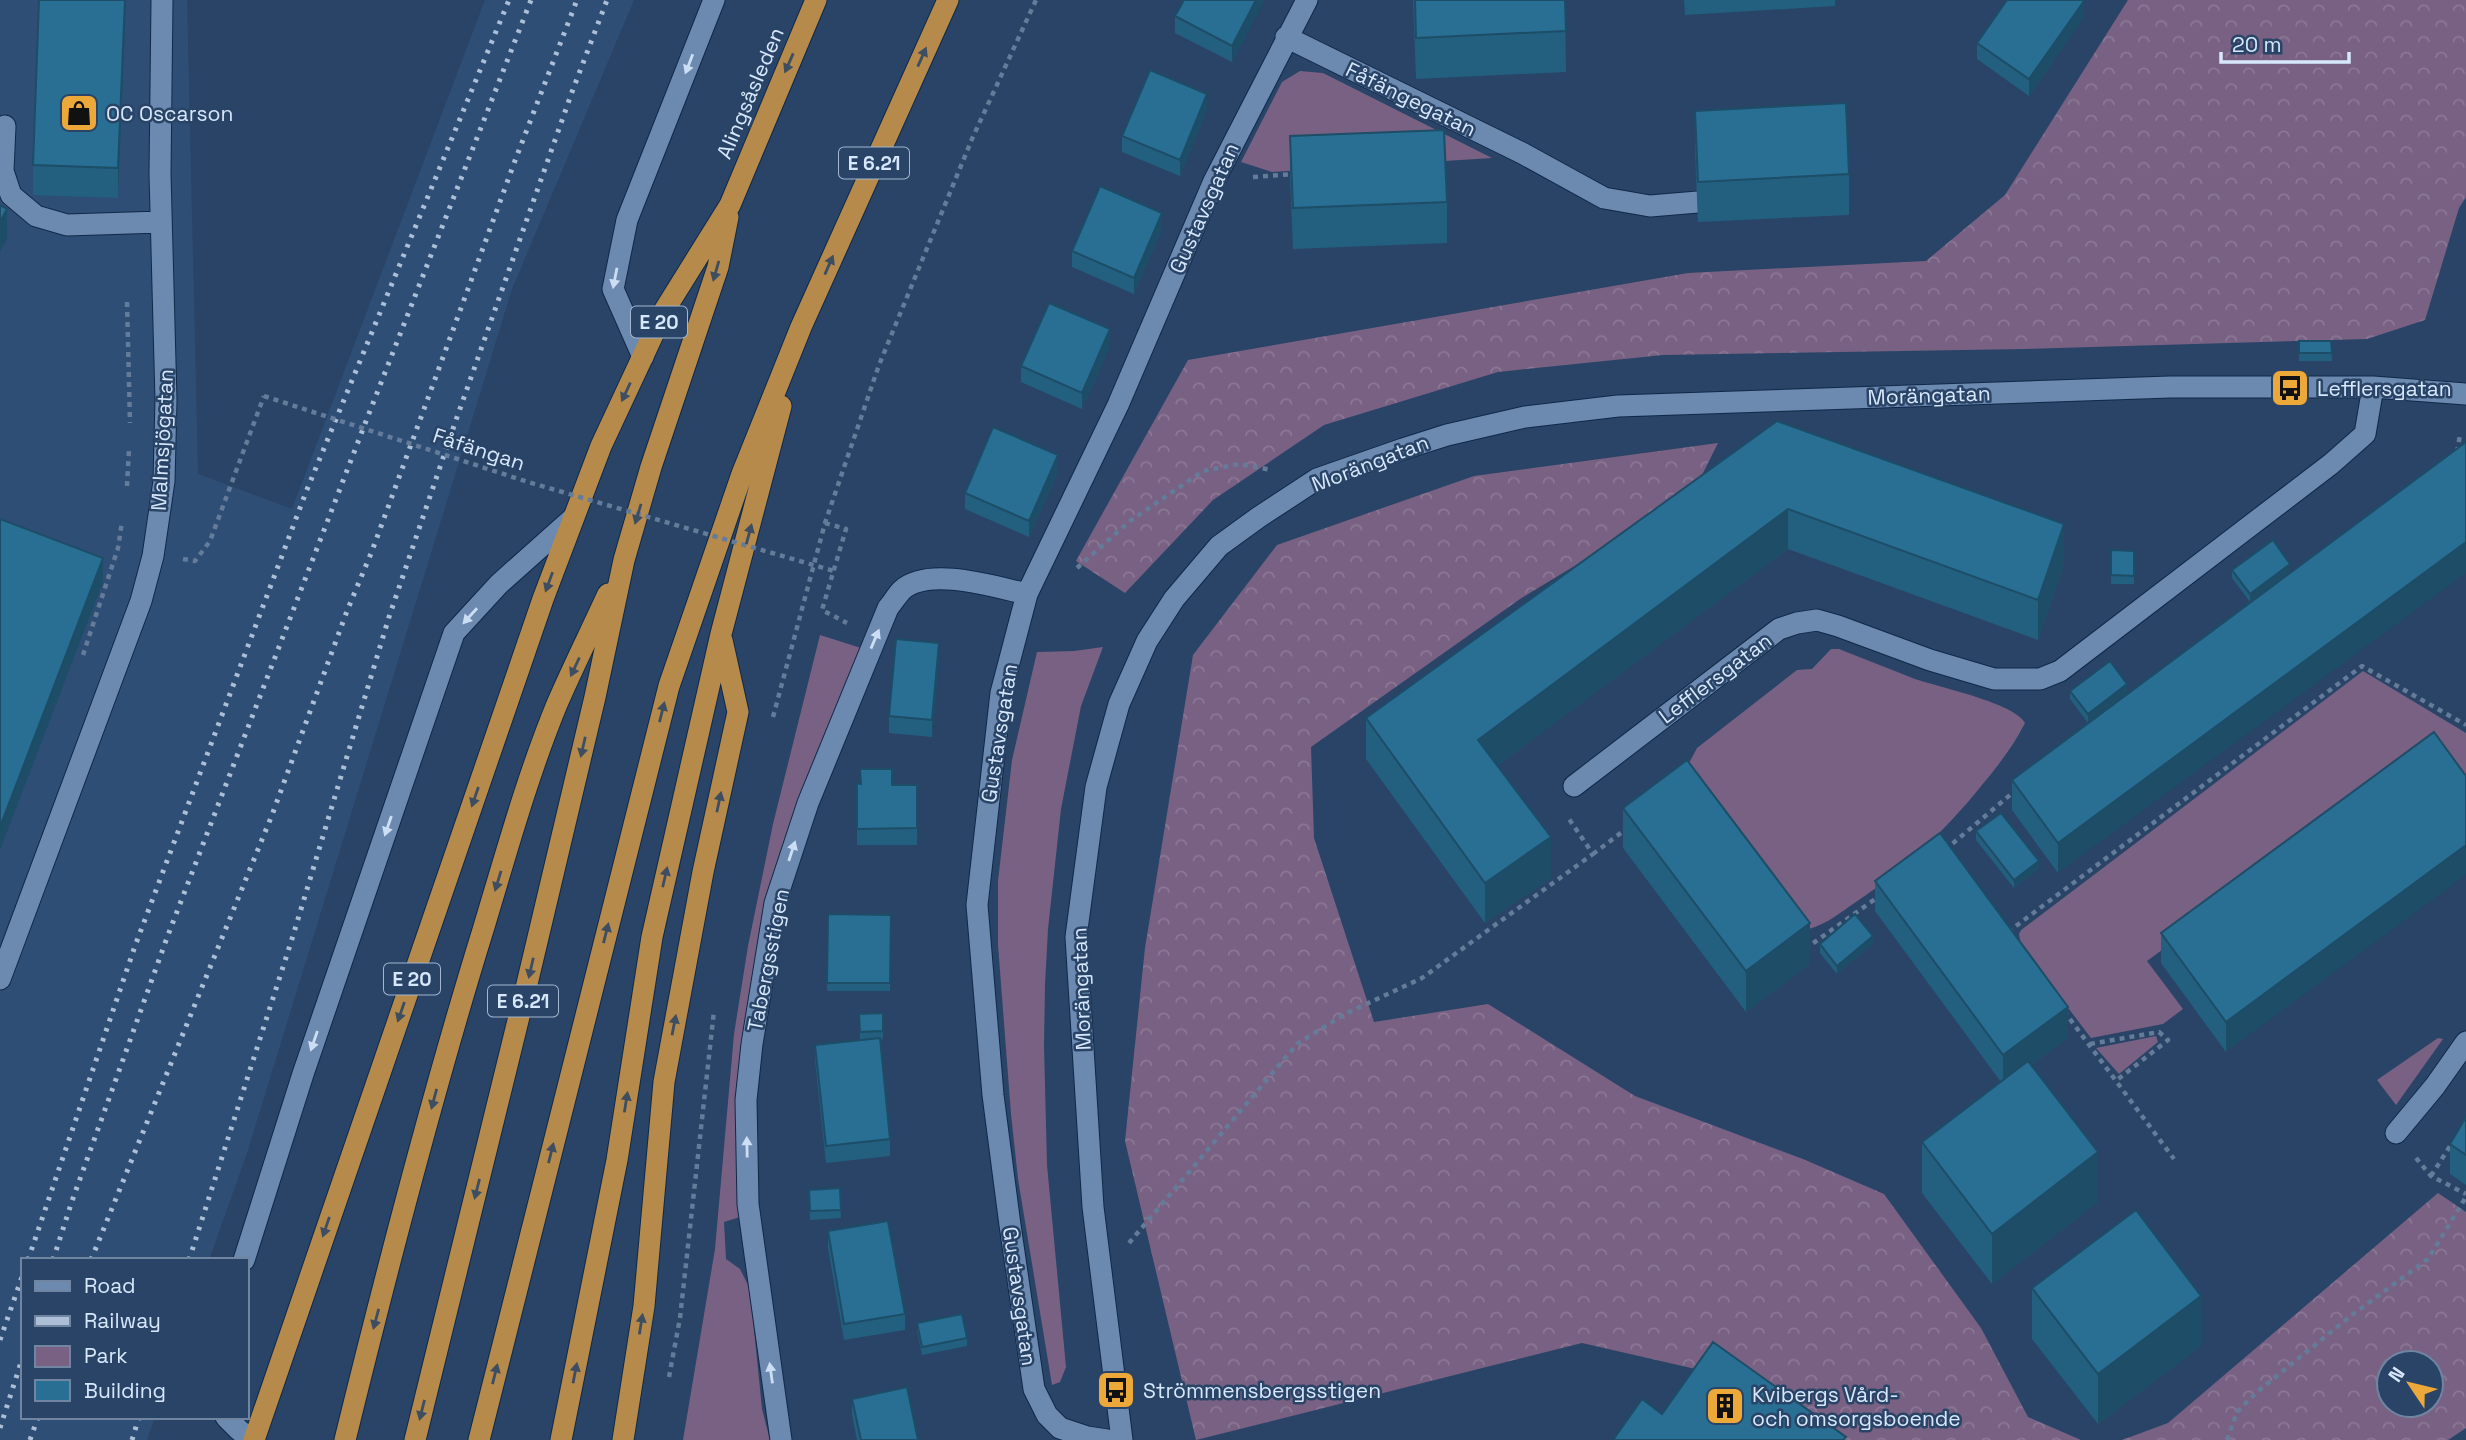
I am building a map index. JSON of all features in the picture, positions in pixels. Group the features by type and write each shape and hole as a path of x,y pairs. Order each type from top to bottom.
{"highway":[{"name":"Alingsåsleden","path":"730,205 816,0"},
{"name":"E 6.21","path":"479,1440 669,686 700,590 742,474 801,327 948,0"},
{"name":"E 20","path":"253,1440 543,598 573,518 601,446 664,311 730,205"},
{"name":"E 6.21","path":"415,1440 527,984 595,697 624,560 651,467 718,267 730,205"},
{"path":"561,1440 617,1160 652,937 721,634 801,327"},
{"path":"345,1440 459,1008 525,795 558,704 624,560"},
{"path":"623,1440 644,1306 664,1082 703,872 738,712 721,634"}],"street":[{"name":"Malmsjögatan","path":"0,979 141,601 153,556 164,481 166,400 160,143 162,0"},
{"path":"643,356 613,289 627,220 714,0"},
{"name":"Gustavsgatan","path":"1107,1440 1060,1428 1047,1415 1034,1389 993,1094 977,905 1001,692 1027,594 1118,405 1214,181 1307,0"},
{"name":"Fåfängegatan","path":"1286,37 1604,198 1650,206 1698,202"},
{"path":"5,126 3,171 11,195 36,216 67,225 161,222"},
{"name":"Morängatan","path":"1122,1440 1093,1207 1076,937 1096,787 1119,704 1147,641 1174,599 1219,546 1317,479 1447,435 1525,417 1618,406 2170,387 2373,387 2466,394"},
{"name":"Lefflersgatan","path":"1574,786 1779,629 1797,623 1817,620 1930,660 1994,679 2040,679 2060,671 2331,464 2365,434 2373,387"},
{"path":"245,1258 303,1074 454,633 499,584 573,518"},
{"name":"Tabergsstigen","path":"781,1440 748,1204 746,1101 752,1044 775,903 808,803 888,608 903,590 920,580 933,578 970,582 1027,594"},
{"path":"2396,1133 2435,1086 2466,1042"},
{"path":"228,1419 253,1440"}],"path":[{"path":"770,730 782,675 825,523 879,365 972,139 1036,0"},
{"path":"1214,181 1294,174"},
{"path":"127,297 130,428"},
{"name":"Fåfängan","path":"210,541 264,396 528,482 834,570"},
{"path":"2456,458 2460,435"},
{"path":"125,499 129,440"},
{"path":"2458,447 2466,450"},
{"path":"1088,557 1129,521 1203,471 1239,464 1317,479"},
{"path":"81,660 118,548 123,511"},
{"path":"825,523 846,529 822,610 876,637"},
{"path":"2005,935 2362,666 2466,725"},
{"path":"1942,852 2022,785"},
{"path":"1565,814 1593,854"},
{"path":"1129,1243 1297,1044 1345,1014 1422,978 1634,824"},
{"path":"1798,938 1806,949 1879,897"},
{"path":"2060,1006 2174,1159"},
{"path":"667,1390 680,1318 714,1009"},
{"path":"2090,1044 2159,1032 2168,1040 2117,1080"},
{"path":"2227,1440 2237,1412 2257,1392 2352,1315 2428,1259 2466,1196 2431,1176 2396,1133"},
{"path":"2431,1176 2459,1133"}],"shaded area":[{"path":"0,0 187,0 198,474 292,509 485,0 634,0 512,289 247,1153 210,1258 21,1258 21,1419 154,1419 147,1440 0,1440"}],"green space":[{"path":"2128,0 2466,0 2466,197 2459,208 2425,320 2367,339 2024,349 1663,355 1498,372 1324,425 1213,500 1125,593 1076,561 1188,360 1688,273 1926,261 2005,195"},
{"path":"1300,71 1323,73 1492,158 1272,172 1241,162 1282,82"},
{"path":"1718,443 1692,495 1520,599 1311,747 1314,838 1374,1022 1488,1004 1635,1096 1803,1159 1884,1194 1981,1328 2028,1417 2081,1440 1808,1440 1713,1373 1582,1343 1196,1440 1125,1141 1145,948 1193,655 1277,545 1474,476"},
{"path":"820,635 861,648 776,880 740,1217 724,1222 726,1259 740,1269 750,1289 762,1409 770,1440 683,1440 715,1249 734,1034 748,946 773,824"},
{"path":"1103,647 1081,706 1061,809 1048,929 1044,1046 1047,1165 1066,1367 1060,1382 1052,1385 1018,1179 1011,1114 998,945 998,881 1012,760 1037,652"},
{"path":"1831,649 1839,649 1915,679 1992,702 2018,716 2025,723 1988,778 1924,848 1874,889 1834,917 1809,929 1689,763 1697,748 1797,670 1812,669"},
{"path":"2363,671 2466,733 2466,779 2433,750 2147,961 2183,1009 2163,1024 2091,1038 2021,946 2021,930"},
{"path":"2156,1036 2158,1042 2119,1074 2096,1048"},
{"path":"2438,1038 2443,1039 2396,1105 2377,1080"},
{"path":"2438,1193 2466,1212 2466,1428 2448,1440 2122,1440 2168,1423"}],"building":[{"name":"OC Oscarson","path":"39,0 125,0 118,168 33,165"},
{"path":"1184,0 1256,0 1232,46 1175,16"},
{"path":"1415,0 1565,0 1566,31 1416,38"},
{"path":"2007,0 2084,1 2029,79 1977,43"},
{"path":"1150,70 1207,94 1180,160 1122,136"},
{"path":"1846,103 1849,174 1698,182 1695,111"},
{"path":"1444,130 1447,202 1293,208 1290,136"},
{"path":"1100,186 1162,213 1134,278 1072,251"},
{"path":"0,205 7,209 0,222"},
{"path":"1049,303 1110,329 1082,393 1021,366"},
{"path":"2299,341 2331,341 2332,353 2299,353"},
{"path":"1777,421 2064,524 2038,600 1788,509 1478,740 1551,837 1485,883 1366,718"},
{"path":"993,427 1058,455 1029,521 965,493"},
{"path":"2466,442 2466,542 2058,843 2012,780"},
{"path":"0,519 103,558 0,827"},
{"path":"2273,540 2290,564 2250,594 2232,570"},
{"path":"2111,550 2134,551 2134,576 2111,575"},
{"path":"896,639 939,643 932,720 889,716"},
{"path":"2110,661 2127,684 2088,714 2070,691"},
{"path":"2434,732 2466,776 2466,845 2226,1022 2161,933"},
{"path":"1687,760 1810,923 1746,971 1623,808"},
{"path":"860,769 892,769 892,785 917,785 917,828 857,829 857,783 861,784"},
{"path":"2001,813 2039,861 2014,880 1976,831"},
{"path":"1940,833 2068,1007 2003,1055 1875,881"},
{"path":"828,914 891,915 890,983 827,983"},
{"path":"1855,914 1873,936 1837,966 1820,944"},
{"path":"883,1013 883,1031 860,1032 859,1014"},
{"path":"880,1038 890,1139 826,1146 815,1045"},
{"path":"2028,1061 2098,1152 1992,1234 1922,1142"},
{"path":"2466,1117 2466,1155 2450,1144"},
{"path":"840,1188 841,1210 810,1211 809,1190"},
{"path":"2136,1210 2201,1296 2098,1374 2032,1288"},
{"path":"888,1221 905,1314 844,1324 828,1231"},
{"path":"962,1314 967,1338 922,1347 917,1323"},
{"path":"1713,1342 1846,1437 1843,1440 1613,1440 1642,1399 1662,1414"},
{"path":"907,1387 918,1440 861,1440 852,1399"}],"railway":[{"path":"29,1258 135,946 306,492 509,0"},
{"path":"54,1258 168,935 531,0"},
{"path":"92,1258 272,815 577,0"},
{"path":"190,1258 292,939 389,617 456,420 607,0"},
{"path":"0,1340 21,1280"},
{"path":"0,1428 21,1362"},
{"path":"30,1440 37,1419"},
{"path":"132,1440 138,1419"}],"place":[{"name":"OC Oscarson","path":"79,113"},
{"name":"Lefflersgatan","path":"2290,388"},
{"name":"Strömmensbergsstigen","path":"1116,1390"},
{"name":"Kvibergs Vård- och omsorgsboende","path":"1725,1406"}]}
